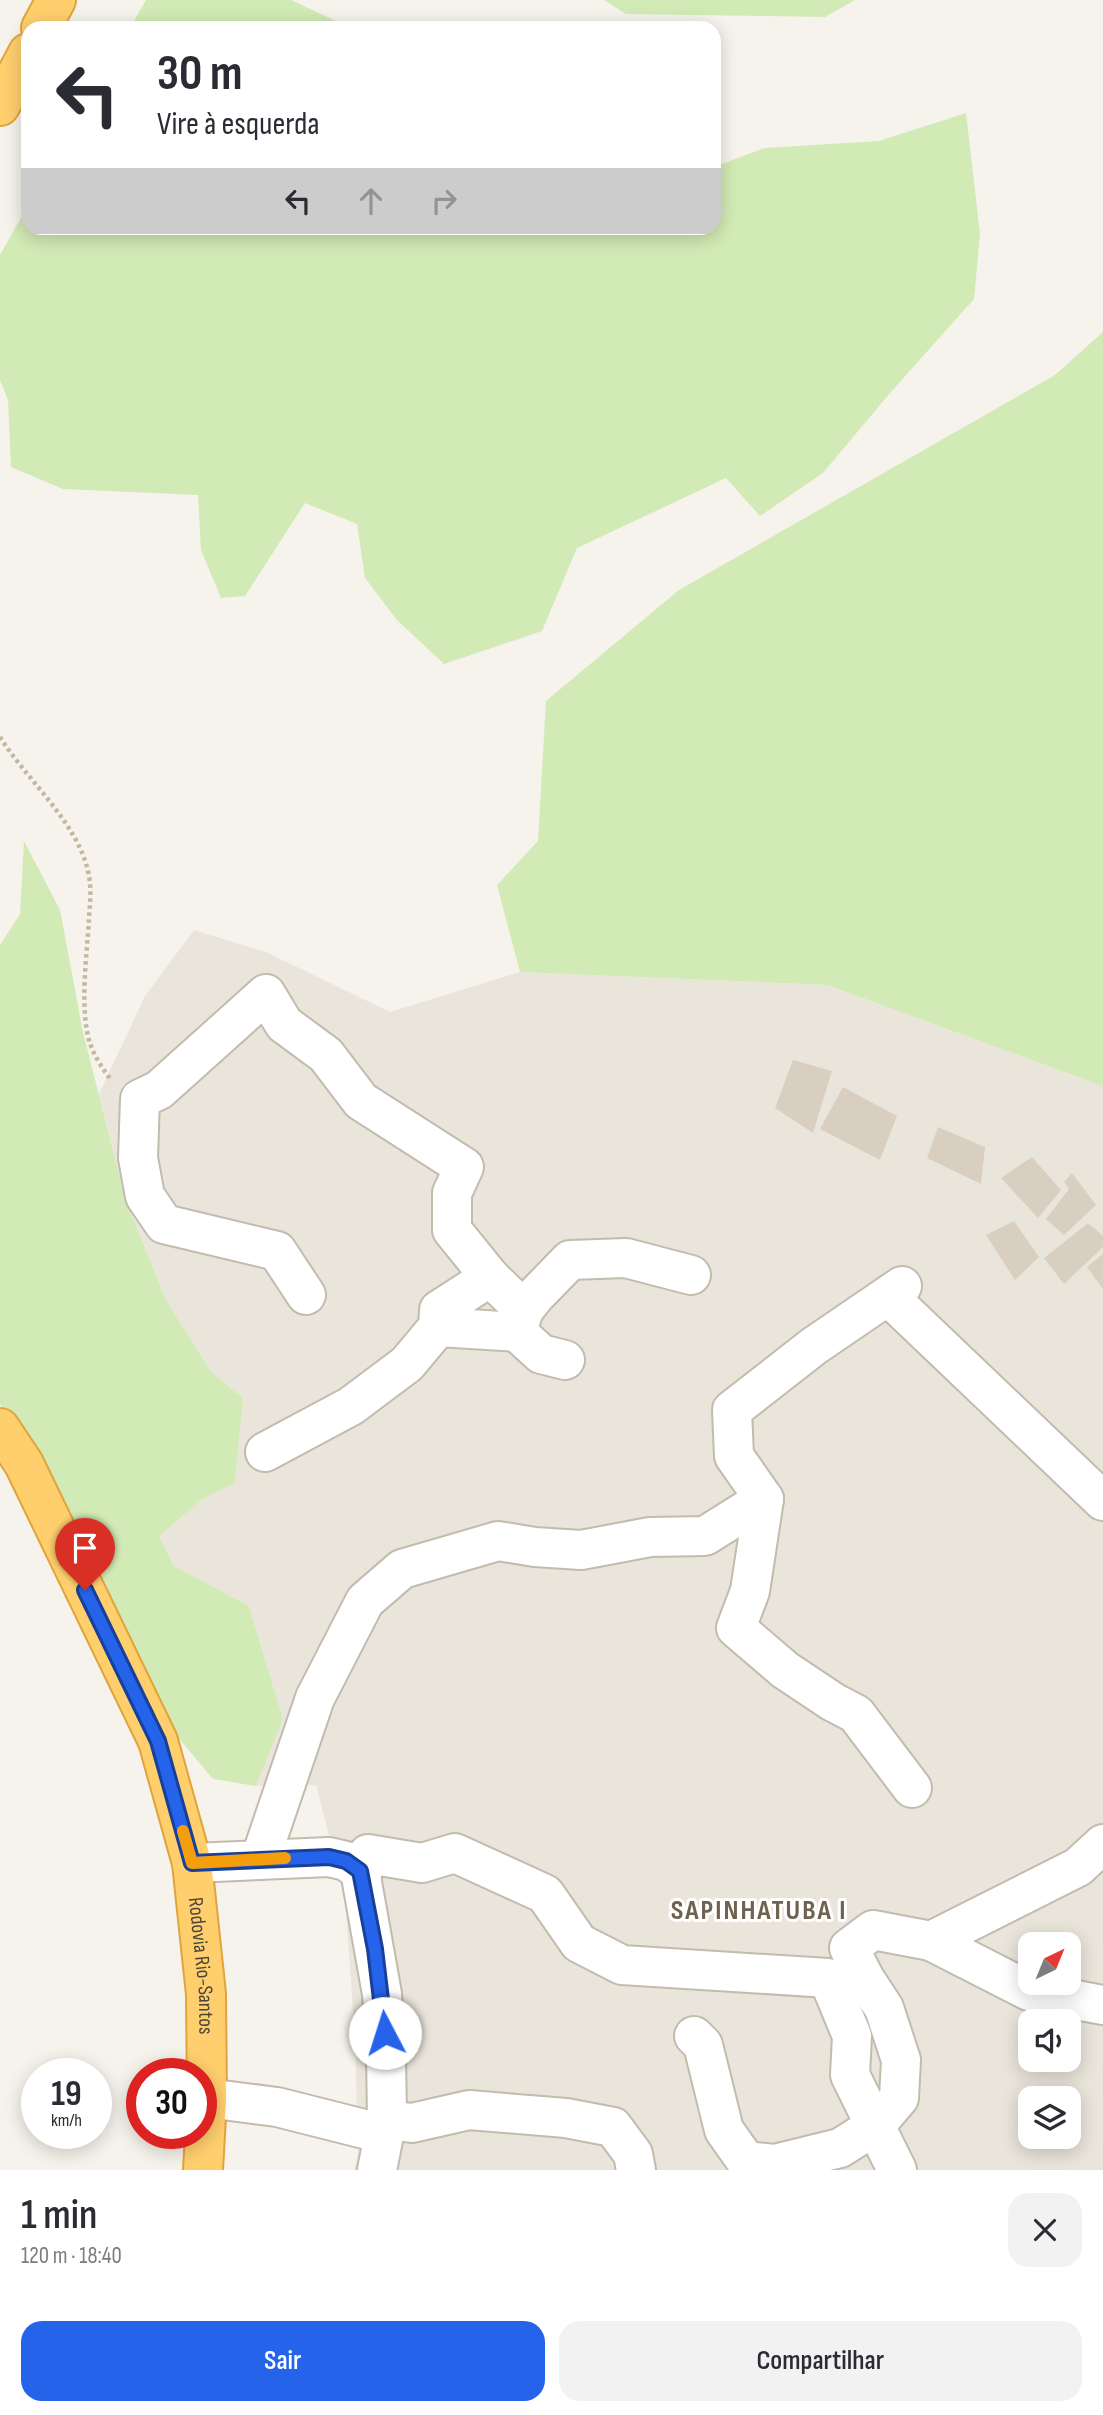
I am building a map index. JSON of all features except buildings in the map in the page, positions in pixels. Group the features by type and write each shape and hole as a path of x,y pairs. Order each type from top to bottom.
{"highway":[{"path":"45,21 56,0"},
{"path":"0,106 21,66"},
{"name":"Rodovia Rio-Santos","path":"0,1428 24,1464 158,1741 192,1863 206,1994 207,2058"},
{"name":"Rodovia Rio-Santos","path":"203,2170 204,2149"}],"street":[{"path":"306,1295 277,1251 164,1224 145,1196 138,1158 140,1099 159,1090 266,995 284,1024 326,1055 360,1101 464,1167 452,1193 452,1230 490,1278 541,1354 565,1360"},
{"path":"520,1321 535,1296 570,1260 626,1258 691,1275"},
{"path":"265,1452 351,1406 407,1364 438,1327 439,1310 490,1278"},
{"path":"912,1788 856,1714 785,1670 736,1628 750,1591 764,1499 734,1456 732,1410 814,1346 895,1291 1103,1501"},
{"path":"438,1327 520,1321"},
{"path":"260,1860 315,1698 365,1601 402,1569 498,1541 580,1550 650,1537 705,1536 764,1499"},
{"path":"931,1941 1078,1867 1103,1844"},
{"path":"383,2141 386,2053 382,1994 362,1876 362,1861 368,1854 422,1863 455,1853 545,1894 579,1943 622,1965 828,1978 852,2036 850,2075 897,2170"},
{"path":"192,1863 329,1857 346,1861 356,1867 362,1876"},
{"path":"694,2036 703,2045 724,2130 746,2161 775,2164 840,2148 875,2126 899,2098 901,2060 884,2008 864,1979 849,1948 873,1930 931,1941 1029,1991 1103,2005"},
{"path":"217,2099 277,2107 383,2141 412,2123 469,2110 566,2118 613,2127 633,2154 636,2170"}],"path":[{"path":"0,737 80,848 88,869 91,889 84,1000 89,1041 110,1079 124,1091 140,1099"}],"shaded area":[{"path":"194,930 266,952 390,1012 520,972 827,985 1103,1086 1103,2170 354,2170 358,2153 355,2038 345,1898 316,1785 256,1786 283,1719 249,1606 174,1566 159,1536 203,1499 235,1483 243,1398 211,1372 166,1300 125,1198 99,1094 145,996"}],"green space":[{"path":"146,0 291,0 336,21 134,21"},
{"path":"604,0 855,0 825,17 626,14"},
{"path":"966,113 980,234 974,299 823,473 760,516 726,478 577,548 542,631 444,664 397,620 365,578 357,524 305,503 245,596 221,598 201,550 198,495 63,489 11,467 8,400 0,380 0,255 21,218 21,235 721,235 721,164 765,148 879,141"},
{"path":"1103,332 1103,1086 827,985 520,972 497,885 538,841 546,701 679,590 1055,375"},
{"path":"24,841 60,910 83,1032 125,1198 166,1300 211,1372 243,1398 235,1483 203,1499 159,1536 174,1566 249,1606 283,1719 256,1786 213,1779 171,1729 24,1444 0,1404 0,945 20,914"}],"slow traffic":[{"path":"183,1831 192,1863 285,1858"}],"district":[{"name":"SAPINHATUBA I","path":"759,1910"}],"route":[{"path":"85,1590 158,1741 192,1863 329,1857 346,1861 360,1871 382,1994 385,2033"}]}
